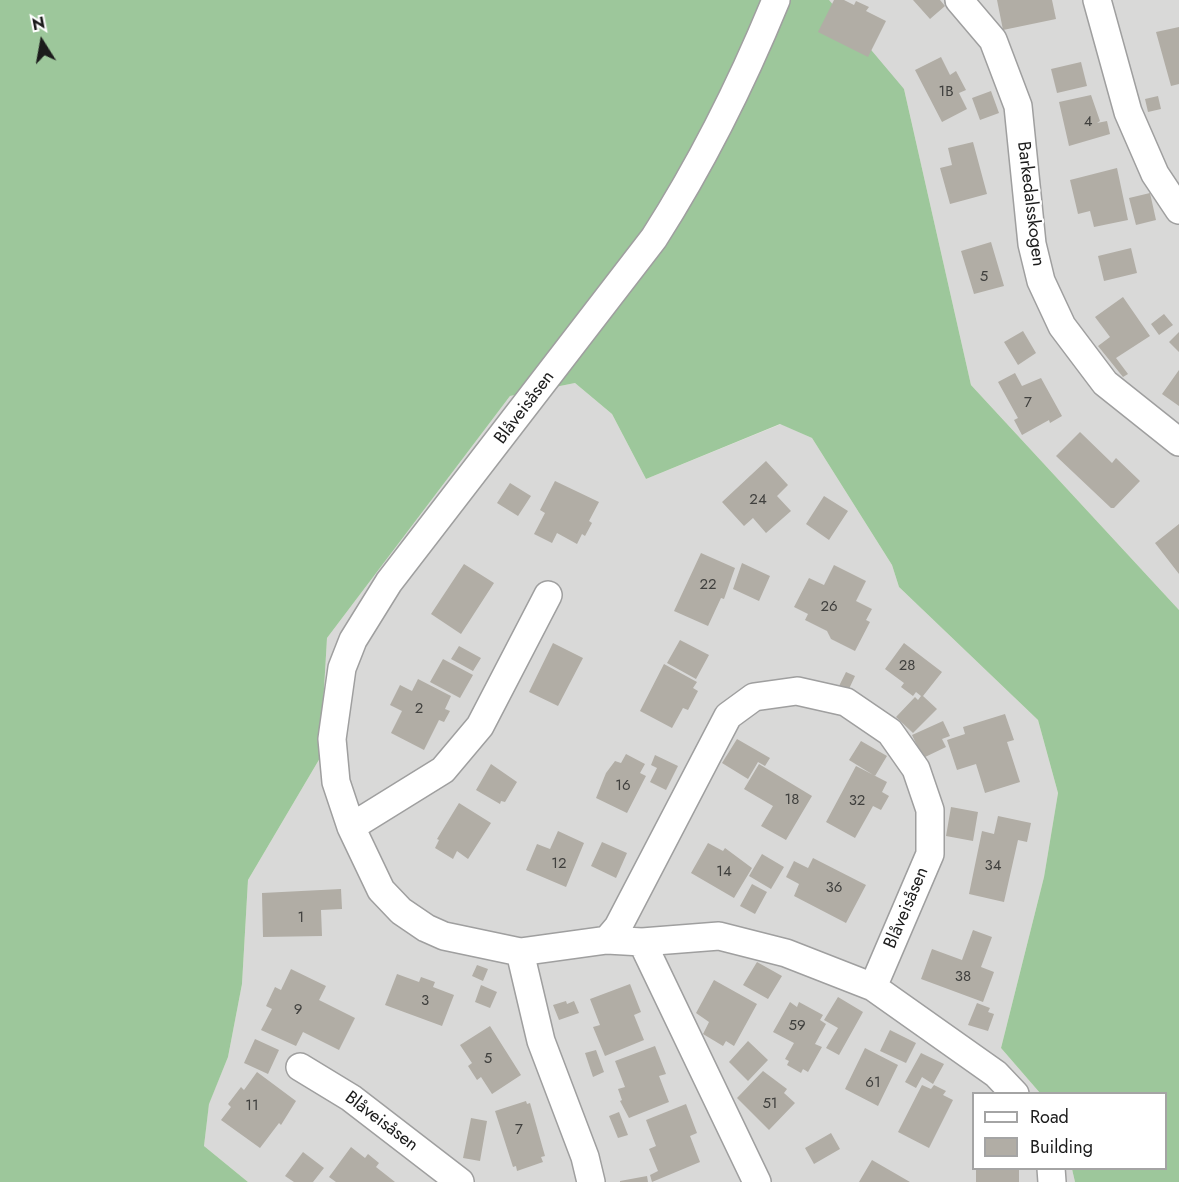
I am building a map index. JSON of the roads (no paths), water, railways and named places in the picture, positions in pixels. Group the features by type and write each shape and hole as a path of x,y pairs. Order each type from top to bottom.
{"street":[{"name":"Blåveisåsen","path":"776,0 751,61 686,189 654,238 389,582 354,640 342,668 332,739 336,782 351,827 381,890 401,911 426,928 464,943 520,952 607,940 642,942 719,936 786,953 873,987 996,1074 1013,1092"},
{"name":"Barkedalsskogen","path":"959,0 993,40 1018,106 1032,244 1041,281 1062,326 1105,383 1179,442"},
{"path":"1097,0 1128,112 1155,174 1179,210"},
{"path":"351,827 443,770 480,726 549,595"},
{"name":"Blåveisåsen","path":"607,940 618,927 728,716 754,697 797,691 846,702 890,732 916,770 930,810 930,854 873,987"},
{"path":"642,942 757,1182"},
{"path":"520,952 541,1041 585,1157 591,1182"},
{"name":"Blåveisåsen","path":"300,1066 351,1098 460,1182"}]}
